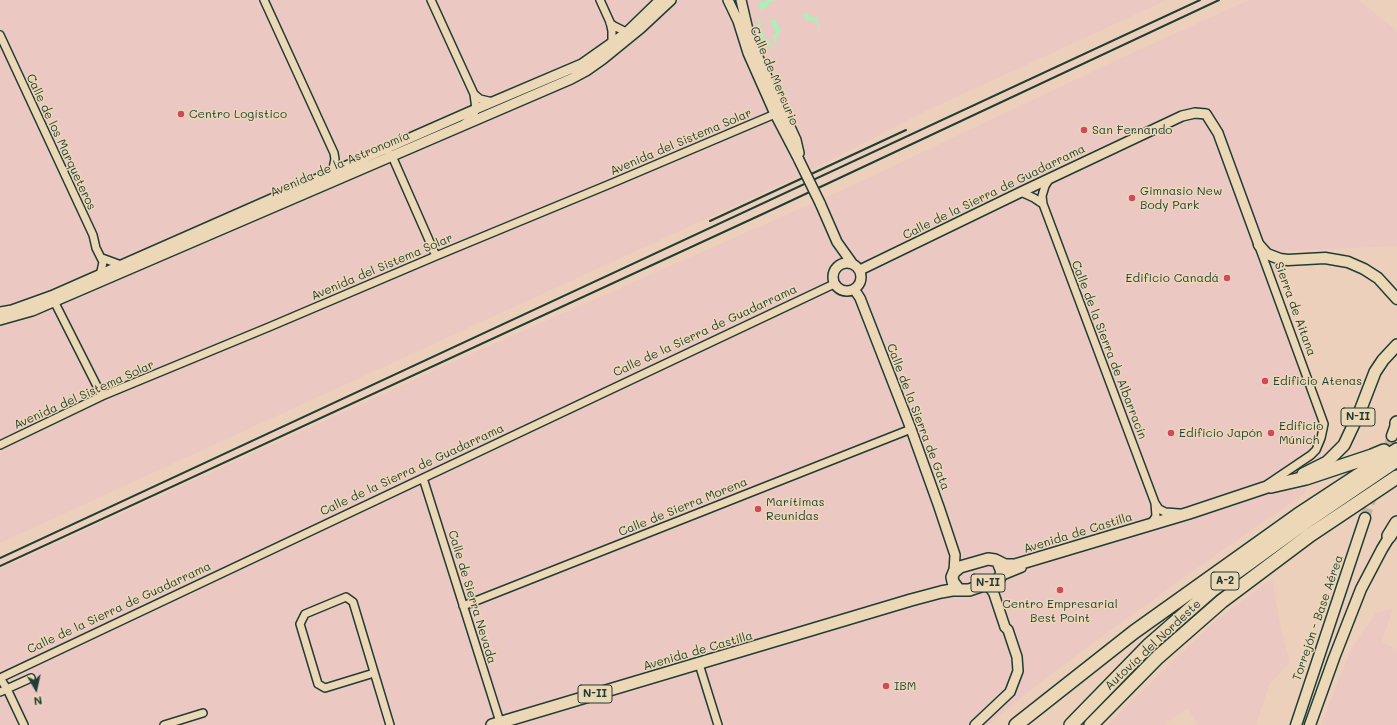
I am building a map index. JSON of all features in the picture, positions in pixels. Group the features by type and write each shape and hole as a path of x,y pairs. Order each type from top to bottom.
{"highway":[{"path":"1266,488 1300,480 1372,456 1396,430"},
{"path":"1016,725 1134,632 1298,515 1397,450"},
{"name":"Autovía del Nordeste","path":"1071,725 1148,646 1212,590 1303,524 1397,460"},
{"name":"Autovía del Nordeste","path":"1091,725 1158,657 1222,601 1310,535 1397,477"},
{"path":"1393,531 1397,523"},
{"path":"1100,725 1158,657"}],"main road":[{"path":"1259,245 1267,254 1280,259 1325,258 1348,262 1364,269 1378,278 1397,300"},
{"name":"N-II","path":"1150,525 1266,488 1319,467 1336,454 1344,445 1350,434 1375,372 1383,360 1397,345"},
{"name":"Torrejón - Base Aérea","path":"1296,725 1365,518"},
{"name":"Avenida de Castilla","path":"998,562 1005,565 1015,566 1150,525"},
{"path":"1310,725 1361,589 1372,566 1393,531"},
{"name":"N-II","path":"988,559 998,562 1002,572 1000,578 969,590 959,590 953,582 953,575 958,568 988,559"},
{"name":"Avenida de Castilla","path":"911,600 946,583 953,575"},
{"name":"Avenida de Castilla","path":"496,724 911,600 941,592 959,590"}],"street":[{"path":"264,0 334,153 338,158 358,170"},
{"path":"431,0 474,94 476,109 473,116 460,126"},
{"path":"600,0 610,22 612,43"},
{"name":"Avenida de la Astronomía","path":"0,320 32,311 578,75 603,59 629,34 660,0"},
{"name":"Avenida de la Astronomía","path":"0,312 12,310 42,300 476,109 582,64 612,43 629,34 671,0"},
{"name":"Calle de Mercurio","path":"728,0 738,22 748,52 775,114 800,160 837,242"},
{"name":"Calle de Mercurio","path":"741,0 748,30 754,47 796,140 800,160"},
{"path":"610,22 614,26 629,34"},
{"name":"Calle de los Marqueteros","path":"0,35 92,235 96,248 102,258 103,266 97,283"},
{"path":"474,94 480,99 493,102"},
{"path":"775,95 775,114 790,126"},
{"name":"Calle de la Sierra de Guadarrama","path":"860,270 1182,116 1196,113 1206,114"},
{"name":"Avenida del Sistema Solar","path":"0,444 102,396 775,114"},
{"name":"Sierra de Aitana","path":"1206,114 1218,133 1324,424 1321,438 1316,450 1266,488"},
{"path":"400,143 394,149 392,156 436,256"},
{"path":"380,151 392,156"},
{"path":"332,173 335,159 334,153"},
{"name":"Calle de la Sierra de Albarracín","path":"1050,178 1045,186 1042,196 1043,204 1155,503 1156,516 1150,525"},
{"path":"1021,192 1043,204"},
{"path":"837,242 852,264 860,270 860,282 854,289 849,291 843,291 838,288 834,284 832,278 839,259 837,242"},
{"path":"102,258 121,265"},
{"path":"837,266 842,263 852,264"},
{"name":"Calle de la Sierra de Guadarrama","path":"0,678 834,284"},
{"path":"54,301 57,296 66,289"},
{"name":"Calle de la Sierra de Gata","path":"854,289 860,298 939,506 954,555 953,575"},
{"path":"42,300 54,301"},
{"path":"54,301 102,396"},
{"name":"Calle de Sierra Morena","path":"463,606 911,429"},
{"name":"Calle de Sierra Nevada","path":"423,478 463,606 496,724"},
{"path":"1155,503 1165,512 1189,513"},
{"name":"Avenida de Castilla","path":"1000,578 1016,570 1138,533 1150,525"},
{"path":"954,555 961,561 970,564"},
{"path":"1000,578 999,592 1010,626 1008,630"},
{"path":"975,725 1010,692 1018,671 1017,657 1008,630 1005,628 994,594 991,589 984,585"},
{"path":"374,673 325,688 318,684 300,624 305,614 346,597 353,602 390,725"},
{"path":"699,664 718,725"},
{"path":"0,678 7,689 24,725"},
{"path":"0,692 31,678"},
{"path":"164,725 203,713"}],"shaded area":[{"path":"0,0 660,0 599,53 223,221 0,312"},
{"path":"671,0 728,0 762,68 741,0 1167,0 928,110 797,177 0,543 0,320 571,79"},
{"path":"1249,0 1358,0 1397,31 1397,246 1283,251 1276,283 1327,425 1304,494 1194,570 1074,657 1017,701 989,725 0,725 0,569 482,349 849,187 1119,59"},
{"path":"1272,579 1281,629 1290,662 1269,685 1256,725 1198,725 1187,708 1164,725 1108,725 1216,620"},
{"path":"1393,608 1382,642 1397,649 1397,725 1321,725 1351,649 1376,613"}],"green space":[{"path":"762,0 763,2 775,0 768,3 769,6 761,10 759,4"},
{"path":"755,11 772,51 769,45 765,47"},
{"path":"807,12 809,17 816,17 820,25 820,29 818,31 819,28 817,22 806,20 803,14"},
{"path":"775,19 781,31 777,36 776,42 779,47 772,36 776,33 771,21 766,23"}],"tunnel":[{"path":"1365,518 1392,436"}],"railway":[{"path":"0,558 1200,0"},
{"path":"0,566 767,212 1219,0"},
{"path":"710,221 906,130"}],"place":[{"name":"Centro Logístico","path":"181,114"},
{"name":"San Fernando","path":"1084,130"},
{"name":"Gimnasio New Body Park","path":"1132,198"},
{"name":"Edificio Canadá","path":"1227,278"},
{"name":"Edificio Atenas","path":"1265,381"},
{"name":"Edificio Japón","path":"1171,433"},
{"name":"Edificio Múnich","path":"1271,433"},
{"name":"Marítimas Reunidas","path":"758,509"},
{"name":"Centro Empresarial Best Point","path":"1060,590"},
{"name":"IBM","path":"886,686"}]}
